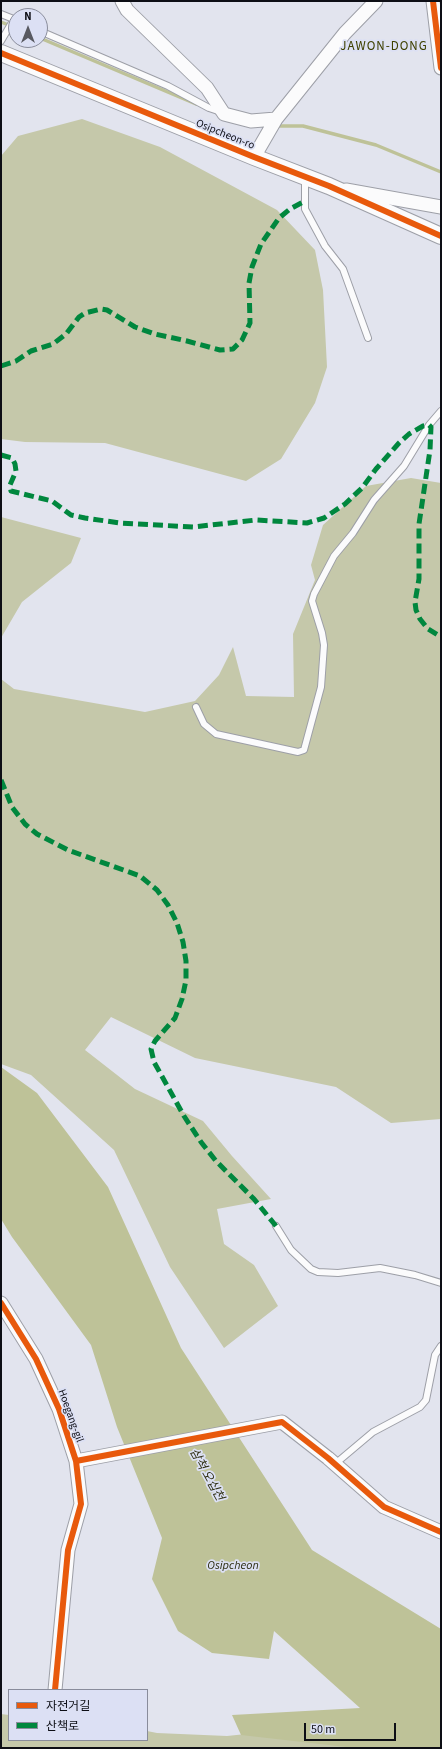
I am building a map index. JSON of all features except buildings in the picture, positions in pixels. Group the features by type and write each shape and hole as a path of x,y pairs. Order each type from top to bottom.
{"street":[{"name":"Osipcheon-ro","path":"122,1 127,10 207,88 224,114 273,125"},
{"name":"Osipcheon-ro","path":"254,157 273,125 345,33 376,1"},
{"path":"434,1 441,7"},
{"path":"434,1 441,68"},
{"name":"Osipcheon-ro","path":"1,53 254,157 329,186 441,236"},
{"path":"329,186 441,207"},
{"name":"Hoegang-gil","path":"1,1303 36,1359 59,1409 76,1461 81,1504 68,1550 55,1689"},
{"path":"76,1461 282,1422 335,1464 384,1507 441,1532"}],"lane":[{"path":"1,41 8,30"},
{"path":"48,34 168,86 209,108 224,114"},
{"path":"305,177 305,209 325,246 343,269 368,338"},
{"path":"196,707 204,724 216,734 298,752 304,750 318,700 324,645 322,633 312,601 314,594 334,556 353,533 374,500 404,466 429,425 441,411"},
{"path":"276,1226 291,1250 311,1269 318,1272 338,1273 380,1268 415,1275 441,1283"},
{"path":"335,1464 373,1432 420,1406 426,1400 435,1356 441,1346"}],"shaded area":[{"path":"82,119 160,147 277,210 315,250 323,290 327,367 315,403 281,459 246,481 105,443 25,442 1,439 1,156 18,136"},
{"path":"411,478 441,483 441,1119 391,1123 336,1087 195,1058 111,1017 85,1050 135,1089 203,1121 271,1199 217,1209 224,1244 254,1265 278,1306 224,1348 170,1267 114,1150 31,1075 1,1064 1,679 14,689 145,712 195,701 219,675 233,647 246,696 294,697 293,634 315,580 311,565 323,525 366,486"},
{"path":"1,517 81,538 71,563 22,602 1,638"},
{"path":"1,1714 8,1715 8,1741 148,1741 148,1731 157,1733 227,1736 322,1726 415,1748 1,1748"}],"water":[{"name":"Osipcheon","path":"1,1067 37,1093 108,1187 181,1348 312,1550 441,1629 441,1748 355,1748 241,1735 232,1715 360,1708 274,1631 269,1659 212,1653 178,1631 152,1579 162,1538 117,1427 91,1345 12,1237 1,1219"}],"waterway":[{"path":"1,22 8,25"},
{"path":"48,41 196,104"},
{"path":"276,126 303,126 376,145 441,172"}],"marked path":[{"path":"1,366 16,361 31,351 53,344 66,334 79,317 85,313 101,309 107,310 135,327 155,334 220,350 233,349 242,340 250,323 249,283 252,267 261,244 279,218 290,209 305,201"},
{"path":"1,455 12,458 15,464 16,471 10,485 11,491 52,501 71,515 120,523 193,527 256,520 307,523 324,518 345,504 362,488 376,469 399,443 409,434 423,426 429,425 431,427 430,450 419,524 419,579 415,602 416,610 420,619 428,629 441,637"},
{"path":"1,780 12,807 25,824 37,834 68,850 140,876 157,890 168,905 177,923 183,942 186,961 186,980 182,999 175,1018 155,1041 151,1049 154,1062 184,1116 201,1142 216,1161 254,1199 276,1226"}],"cycle path":[{"path":"433,1 441,68"},
{"path":"1,53 254,157 329,186 441,236"},
{"path":"1,1303 36,1359 59,1409 76,1461 81,1504 68,1550 55,1689"},
{"path":"76,1461 282,1422 328,1458 384,1507 441,1532"}],"district":[{"name":"JAWON-DONG","path":"384,47"}],"water label":[{"name":"삼척 오십천","path":"206,1475"}]}
